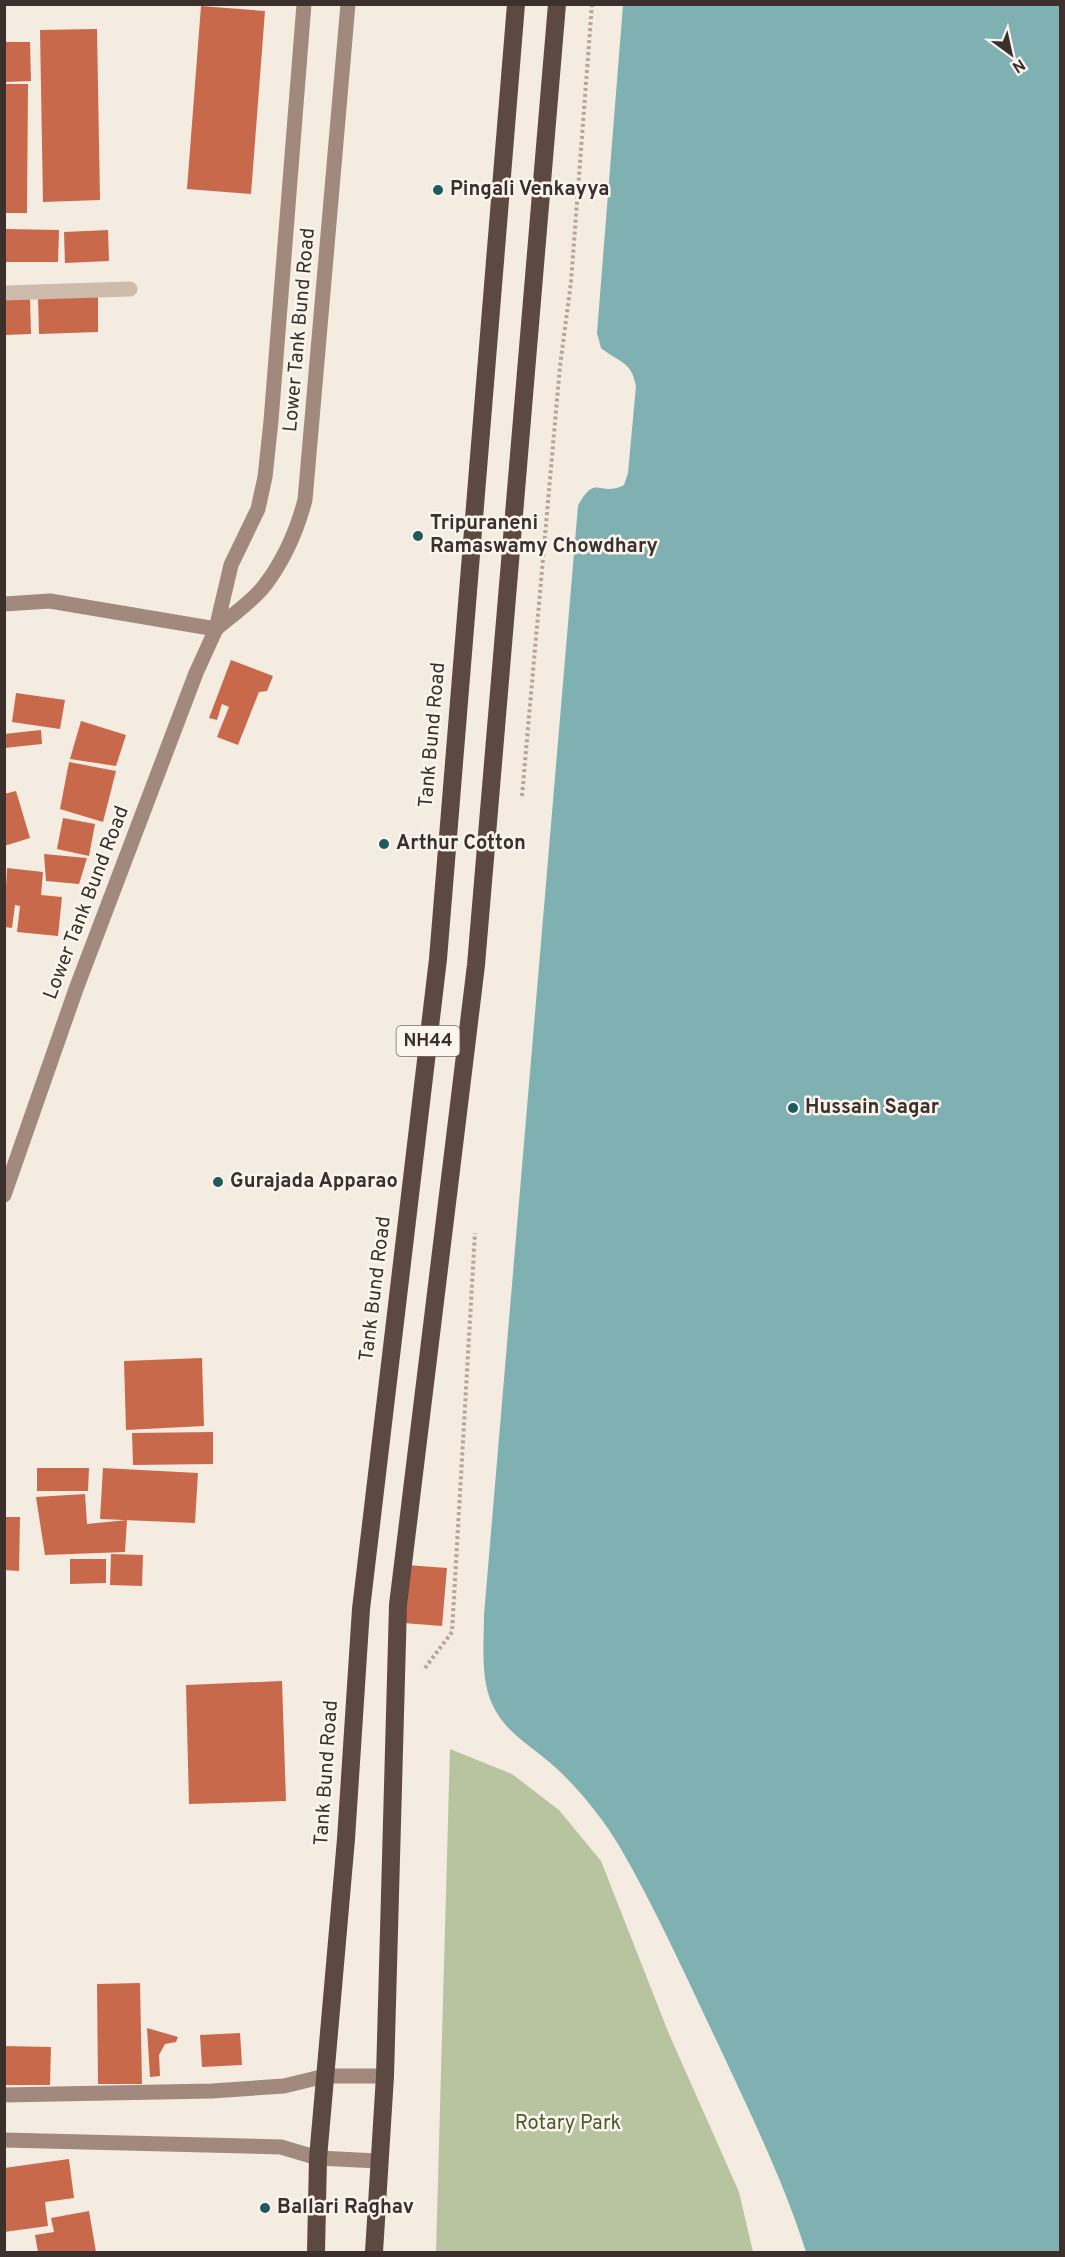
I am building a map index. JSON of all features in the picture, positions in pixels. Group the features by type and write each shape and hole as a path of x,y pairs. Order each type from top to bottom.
{"highway":[{"name":"Tank Bund Road","path":"325,2076 346,1839 361,1609 438,959 516,4"},
{"name":"NH44","path":"374,2253 378,2161 386,2076 398,1605 476,965 557,4"},
{"name":"NH44","path":"316,2253 318,2158 325,2076"}],"main road":[{"name":"Lower Tank Bund Road","path":"4,1195 76,989 196,673 216,629 231,565 258,508 265,477 304,4"},
{"name":"Lower Tank Bund Road","path":"216,629 264,586 287,547 305,500 348,4"},
{"path":"4,604 50,601 216,629"},
{"path":"4,2096 263,2088 284,2086 325,2076 386,2076"},
{"path":"4,2140 281,2147 318,2158 378,2161"}],"street":[{"path":"4,293 130,288"}],"green space":[{"name":"Rotary Park","path":"450,1749 512,1774 559,1810 601,1861 669,2034 739,2192 753,2252 436,2252"}],"water":[{"name":"Hussain Sagar","path":"623,5 1060,5 1060,2252 806,2252 788,2200 755,2124 672,1947 621,1849 599,1816 574,1786 501,1719 486,1686 484,1615 578,506 589,490 616,488 624,485 628,473 636,386 631,371 601,348 597,333"}],"building":[{"path":"201,6 265,11 251,194 187,189"},
{"path":"97,29 100,200 43,202 40,30"},
{"path":"4,42 30,42 31,81 4,82"},
{"path":"4,84 28,84 27,213 4,213"},
{"path":"5,229 59,230 58,262 5,262"},
{"path":"108,230 109,261 65,263 64,232"},
{"path":"98,296 98,332 39,334 38,297"},
{"path":"30,299 31,334 4,335 4,300"},
{"path":"231,660 273,676 267,691 259,692 238,745 217,737 229,707 222,704 217,720 209,718"},
{"path":"16,693 65,700 60,729 12,722"},
{"path":"81,721 126,735 116,766 70,759"},
{"path":"41,730 42,744 4,748 4,734"},
{"path":"69,762 116,771 103,822 60,809"},
{"path":"16,791 30,838 4,846 4,794"},
{"path":"63,818 95,824 89,856 57,849"},
{"path":"44,854 87,858 79,884 46,881"},
{"path":"7,868 43,872 41,895 62,897 58,936 17,932 20,906 15,905 12,928 4,927"},
{"path":"202,1358 204,1426 126,1430 124,1361"},
{"path":"213,1432 213,1464 133,1465 132,1433"},
{"path":"37,1468 89,1468 88,1491 37,1491"},
{"path":"103,1468 198,1473 195,1523 100,1519"},
{"path":"85,1494 87,1524 127,1520 125,1552 45,1555 36,1497"},
{"path":"4,1517 20,1517 19,1571 4,1570"},
{"path":"111,1554 143,1555 142,1586 110,1585"},
{"path":"70,1559 106,1559 106,1583 70,1584"},
{"path":"407,1565 447,1568 442,1626 403,1623"},
{"path":"282,1681 286,1801 189,1804 186,1685"},
{"path":"140,1983 142,2084 98,2084 97,1984"},
{"path":"147,2028 178,2037 176,2042 165,2044 159,2055 160,2076 150,2077"},
{"path":"240,2033 242,2065 202,2067 200,2035"},
{"path":"4,2046 51,2047 50,2085 4,2085"},
{"path":"69,2159 74,2198 45,2202 48,2226 4,2232 4,2168"},
{"path":"89,2211 96,2252 38,2252 35,2235 54,2232 51,2218"}],"place":[{"name":"Pingali Venkayya","path":"438,190"},
{"name":"Tripuraneni Ramaswamy Chowdhary","path":"418,536"},
{"name":"Arthur Cotton","path":"384,844"},
{"name":"Hussain Sagar","path":"793,1108"},
{"name":"Gurajada Apparao","path":"218,1182"},
{"name":"Ballari Raghav","path":"265,2208"}]}
